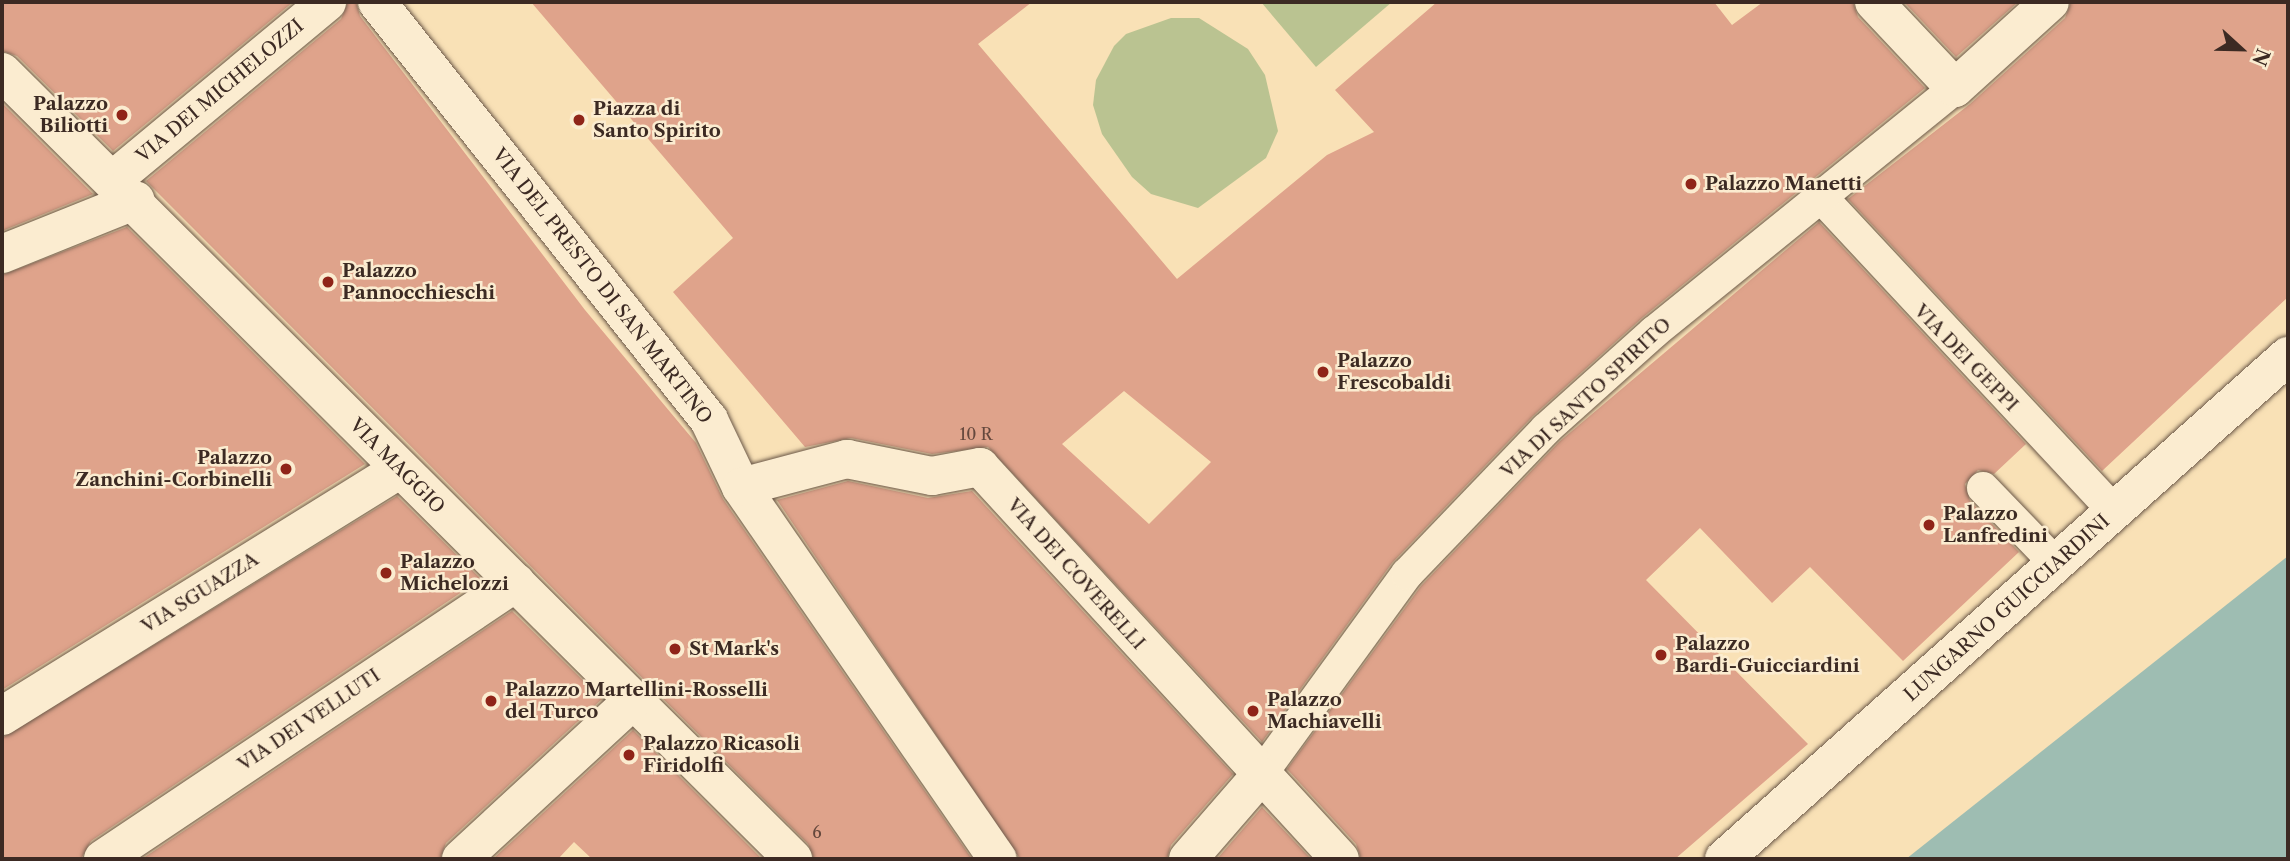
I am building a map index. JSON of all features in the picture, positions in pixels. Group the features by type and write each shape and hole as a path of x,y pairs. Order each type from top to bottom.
{"street":[{"name":"VIA DEI MICHELOZZI","path":"2,254 125,189 327,2"},
{"name":"VIA DEL PRESTO DI SAN MARTINO","path":"377,2 709,420 741,487 998,859"},
{"path":"1874,2 1955,88"},
{"name":"VIA DI SANTO SPIRITO","path":"1188,859 1260,776 1407,574 1483,493 1654,332 1823,199 1955,88 2050,2"},
{"name":"VIA MAGGIO","path":"2,72 125,189 398,470 516,582 632,701 793,859"},
{"name":"VIA DEI GEPPI","path":"1823,199 2115,512"},
{"name":"LUNGARNO GUICCIARDINI","path":"1724,859 2057,565 2288,356"},
{"name":"VIA DEI COVERELLI","path":"741,487 847,459 932,476 981,467 1260,776 1340,859"},
{"name":"VIA SGUAZZA","path":"2,716 398,470"},
{"path":"1983,488 2057,565"},
{"name":"VIA DEI VELLUTI","path":"103,859 516,582"},
{"path":"461,859 632,701"}],"green space":[{"path":"1261,2 1392,2 1316,67"},
{"path":"1171,18 1199,18 1248,49 1265,75 1278,131 1266,158 1198,208 1151,194 1132,177 1102,134 1093,105 1096,80 1114,46 1126,34"}],"water":[{"path":"2288,556 2288,859 1906,859"}],"building":[{"name":"Palazzo Biliotti","path":"2,2 293,2 113,151 17,56 2,51"},
{"path":"348,2 356,2 360,16 585,310 696,443 723,499 972,859 814,859 808,844 146,181 341,19"},
{"path":"531,2 1032,2 978,44 1177,279 1327,155 1374,132 1335,90 1437,2 1714,2 1732,25 1763,2 1853,2 1858,17 1925,88 1642,318 1533,416 1392,563 1262,742 988,447 932,454 851,438 805,447 673,292 733,238","holes":["1124,391 1211,462 1149,524 1062,444"]},
{"path":"1904,2 2018,2 1956,57"},
{"path":"2071,2 2288,2 2288,297 2102,471 1848,199 1970,104 2065,18"},
{"path":"2,103 93,194 2,231"},
{"path":"1819,222 2026,444 1994,474 1978,470 1965,484 1970,501 2019,552 1903,661 1810,567 1772,603 1700,528 1646,580 1808,744 1675,859 1361,859 1356,844 1287,769 1421,586 1559,442"},
{"path":"127,227 365,464 2,690 2,275"},
{"path":"848,481 928,498 972,491 1233,774 1171,845 1167,859 1020,859 777,500"},
{"path":"397,496 481,579 91,841 81,859 2,859 2,738"},
{"path":"512,611 602,699 446,843 440,859 142,859"},
{"name":"Palazzo Ricasoli Firidolfi","path":"633,730 762,859 592,859 574,842 558,859 493,859"},
{"path":"1262,807 1311,859 1217,859"}],"place":[{"name":"Palazzo Biliotti","path":"122,115"},
{"name":"Piazza di Santo Spirito","path":"579,120"},
{"name":"Palazzo Manetti","path":"1691,184"},
{"name":"Palazzo Pannocchieschi","path":"328,282"},
{"name":"Palazzo Frescobaldi","path":"1323,372"},
{"name":"Palazzo Zanchini-Corbinelli","path":"286,469"},
{"name":"Palazzo Lanfredini","path":"1929,525"},
{"name":"Palazzo Michelozzi","path":"386,573"},
{"name":"St Mark's","path":"675,649"},
{"name":"Palazzo Bardi-Guicciardini","path":"1661,655"},
{"name":"Palazzo Martellini-Rosselli del Turco","path":"491,701"},
{"name":"Palazzo Machiavelli","path":"1253,711"},
{"name":"Palazzo Ricasoli Firidolfi","path":"629,755"}]}
